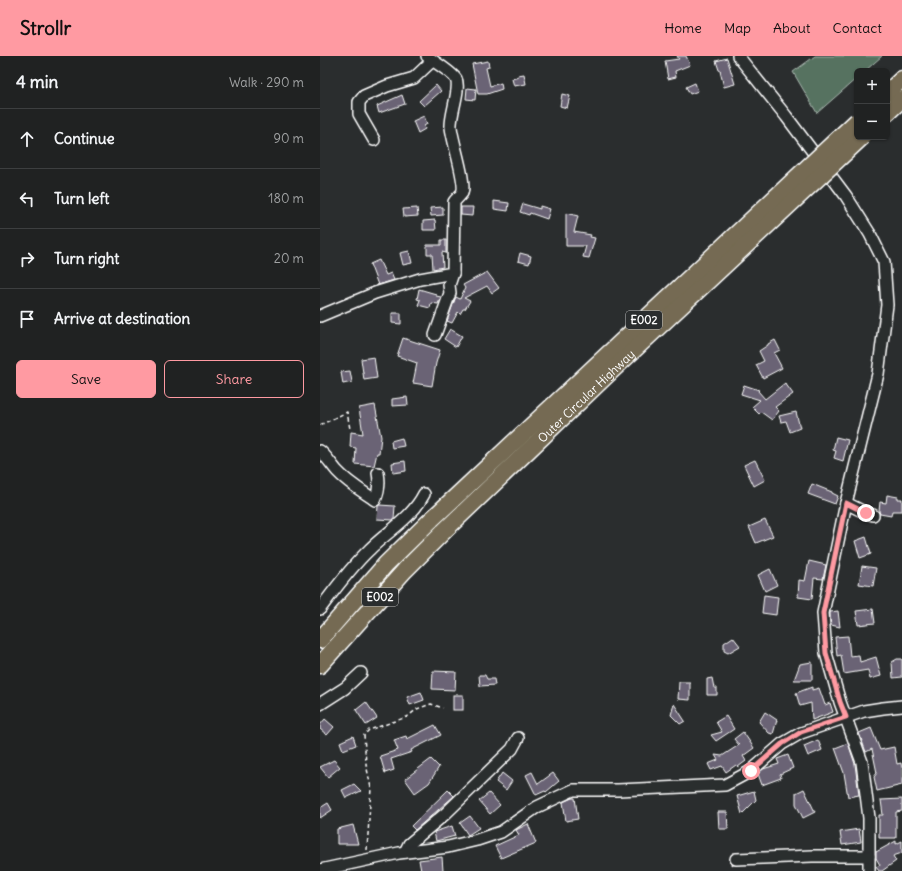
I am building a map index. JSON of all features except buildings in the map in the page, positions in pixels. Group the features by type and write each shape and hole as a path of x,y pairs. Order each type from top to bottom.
{"highway":[{"path":"890,90 902,79"},
{"path":"890,110 902,99"},
{"name":"Outer Circular Highway","path":"320,640 386,564 432,519 854,124"},
{"name":"Outer Circular Highway","path":"320,665 405,570 444,531 606,376 859,140"}],"street":[{"path":"738,56 786,116 846,196 870,234 884,262 887,305 878,374 846,503 823,613 826,653 840,702 862,762 869,818 869,871"},
{"path":"374,140 359,114 359,102 364,96 387,86 414,78 430,58 453,76 457,82 457,88 451,115 451,128 463,183 462,193 454,202 453,273 449,285 450,293 435,335"},
{"path":"320,316 375,293 420,279 453,273"},
{"path":"320,452 328,458 337,471 352,485 375,500 379,490 380,479 378,473"},
{"path":"320,609 352,567 383,537 413,512 424,494"},
{"path":"846,503 873,515"},
{"path":"320,704 345,688 361,673"},
{"path":"320,870 406,852 448,847 478,840 501,832 537,807 572,790 626,790 725,785 751,771 782,744 801,732 864,711 902,706"},
{"path":"406,852 409,844 445,814 512,749 518,738"},
{"path":"736,859 812,856 869,856"}],"path":[{"path":"320,425 347,412 350,429"},
{"path":"367,851 371,788 366,764 364,735 369,730 407,717 417,709 431,704 443,708"}],"green space":[{"path":"815,56 882,56 868,68 854,68 854,81 817,113 793,72"}],"route":[{"path":"751,771 782,744 801,732 846,717 840,702 826,653 823,613 846,503 866,513"}]}
